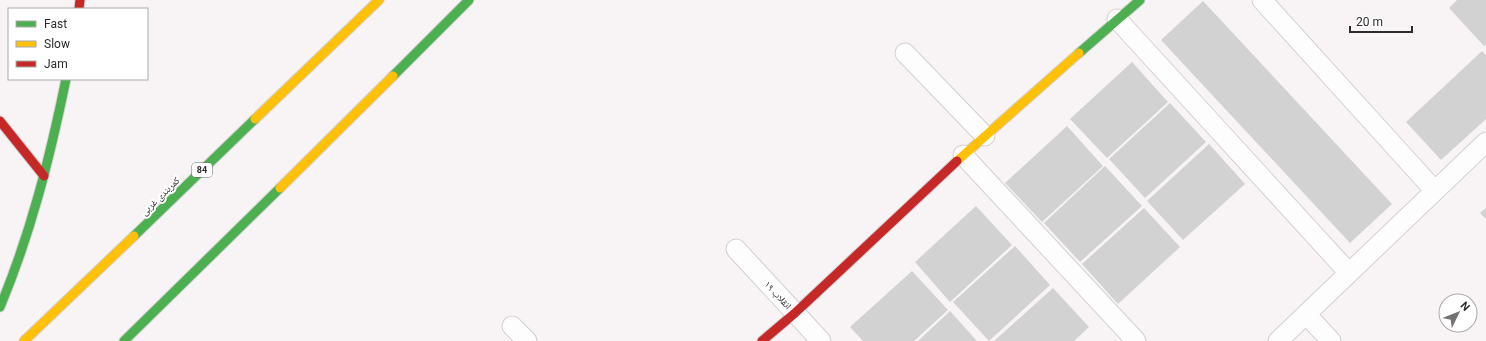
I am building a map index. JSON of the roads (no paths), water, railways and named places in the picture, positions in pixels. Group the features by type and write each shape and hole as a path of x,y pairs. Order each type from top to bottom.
{"main road":[{"name":"کمربندی غربی","path":"24,341 379,0"},
{"path":"124,341 381,89 469,0"},
{"path":"762,341 795,313 963,155 1140,0"},
{"path":"0,307 14,276 37,204 66,80"},
{"path":"0,121 44,176"}],"street":[{"path":"1262,0 1435,191"},
{"path":"1117,19 1349,273"},
{"path":"905,53 985,136"},
{"path":"1278,341 1486,142"},
{"path":"963,155 1136,341"},
{"name":"انقلاب ۱۹","path":"736,250 821,341"},
{"path":"1306,314 1331,341"},
{"path":"512,326 527,341"}]}
